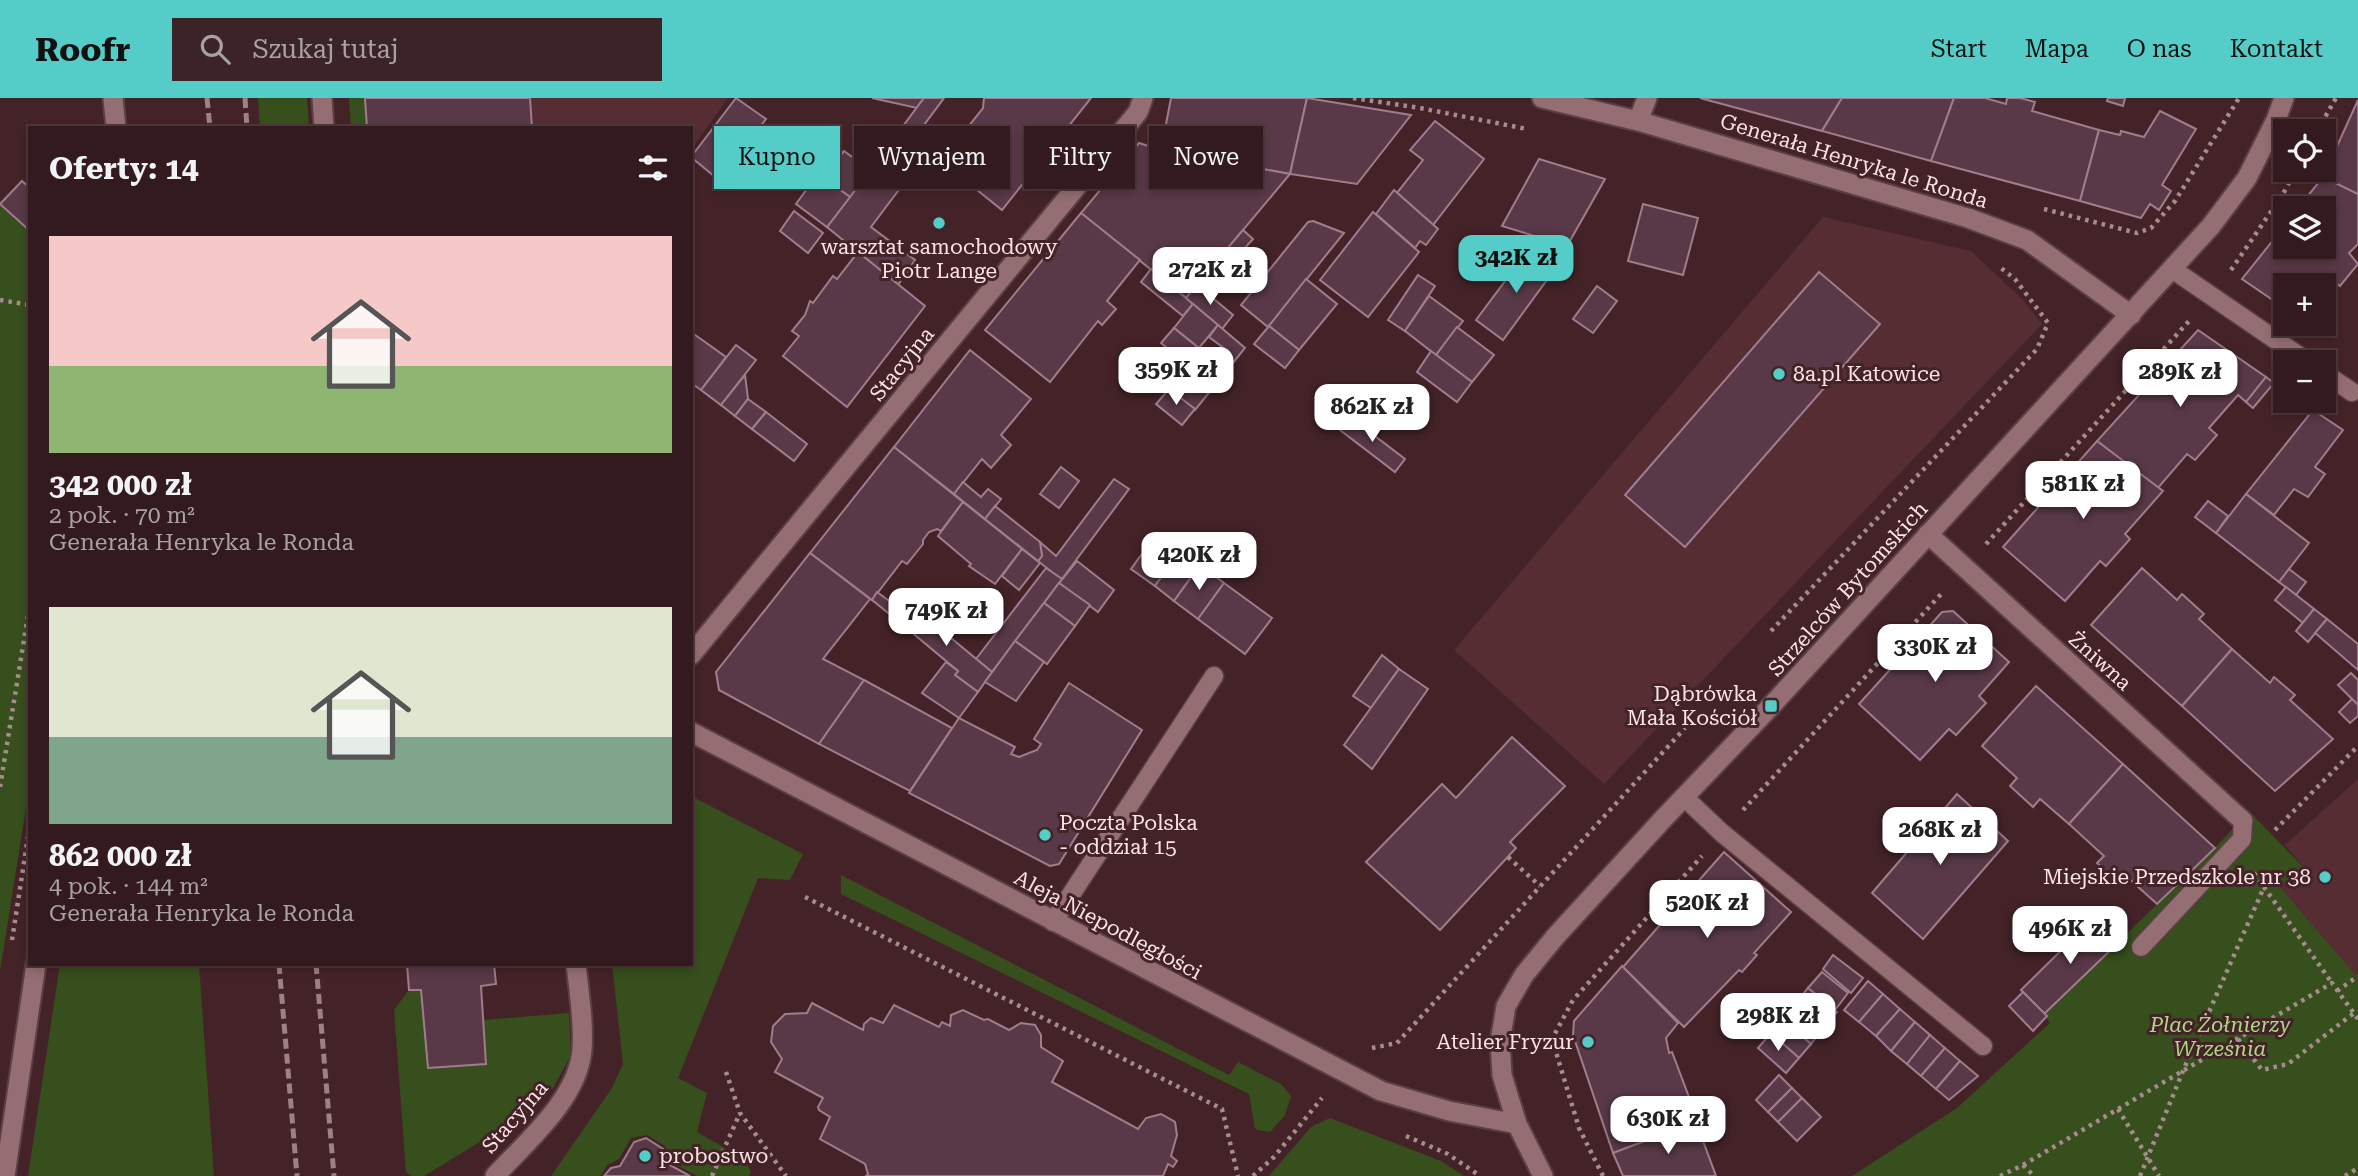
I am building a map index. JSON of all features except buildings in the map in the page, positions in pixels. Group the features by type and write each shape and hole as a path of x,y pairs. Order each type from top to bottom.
{"street":[{"path":"113,98 116,126"},
{"path":"322,98 324,126"},
{"name":"Stacyjna","path":"693,653 1138,113 1143,98"},
{"name":"Generała Henryka le Ronda","path":"1542,98 1638,121 1968,218 2027,240 2131,315"},
{"path":"1638,121 1647,98"},
{"name":"Strzelców Bytomskich","path":"1542,1176 1517,1124 1502,1075 1500,1042 1506,1006 1524,975 1555,937 1771,706 2211,226 2247,178 2284,98"},
{"name":"Żniwna","path":"1928,534 2243,821"},
{"name":"Aleja Niepodległości","path":"693,733 1381,1091 1449,1111 1517,1124"},
{"path":"5,1176 36,966"},
{"name":"Stacyjna","path":"495,1176 559,1106 577,1073 582,1051 576,966"}],"lane":[{"path":"2172,270 2290,350"},
{"path":"2336,381 2351,392"},
{"path":"1053,922 1214,676"},
{"path":"1684,797 1722,833 1983,1046"},
{"path":"2141,947 2242,839 2243,821"}],"path":[{"path":"1353,98 1420,108 1528,130"},
{"path":"2038,207 2137,233 2151,228 2175,201 2239,98"},
{"path":"2324,119 2336,98"},
{"path":"1603,1176 1579,1128 1552,1040 1573,1000 2211,298 2246,251 2289,182"},
{"path":"1771,631 2037,349 2048,323 2015,279 1993,262"},
{"path":"0,300 28,305"},
{"path":"0,787 28,615"},
{"path":"1361,1046 1369,1049 1397,1043 1685,728"},
{"path":"2273,832 2358,746"},
{"path":"11,948 28,837"},
{"path":"1508,857 1540,886"},
{"path":"2251,869 2358,1019"},
{"path":"2140,1176 2264,887"},
{"path":"805,897 1222,1110 1238,1176"},
{"path":"2337,991 2358,976"},
{"path":"2000,1176 2332,983"},
{"path":"2238,1039 2262,1070 2288,1064 2354,1013"},
{"path":"726,1072 740,1114 786,1176"},
{"path":"1253,1176 1274,1157 1324,1096"},
{"path":"2118,1109 2159,1176"},
{"path":"712,1176 740,1114"},
{"path":"2023,1165 2034,1176"},
{"path":"2345,1176 2358,1168"}],"shaded area":[{"path":"349,98 728,98 693,147 693,126 351,126"},
{"path":"1823,217 1971,251 2022,299 2042,324 1604,784 1454,650"},
{"name":"Miejskie Przedszkole nr 38","path":"2358,779 2358,979 2280,887 2303,867 2285,845"}],"green space":[{"path":"258,98 307,98 309,126 260,126"},
{"path":"349,98 365,98 367,126 351,126"},
{"path":"0,204 28,229 28,796 0,971"},
{"path":"693,797 803,854 790,880 758,878 678,1078 707,1093 697,1132 746,1160 751,1173 749,1176 697,1176 671,1162 665,1146 647,1135 631,1138 619,1159 607,1165 601,1176 551,1176 612,1088 623,1064 612,966 693,966"},
{"name":"Plac Żołnierzy Września","path":"2249,811 2303,867 2280,887 2358,978 2358,1176 1852,1176 1957,1108 2050,1023 2044,1014 2215,848"},
{"path":"841,875 1229,1075 1238,1062 1281,1084 1291,1096 1285,1115 1270,1132 1257,1130 1249,1094 841,894"},
{"path":"60,966 199,966 214,1176 28,1176"},
{"path":"409,990 421,990 428,1068 486,1064 483,1020 569,1013 571,1055 553,1088 537,1107 424,1176 411,1176 406,1172 394,1010"},
{"path":"1330,1118 1441,1161 1464,1176 1269,1176 1311,1127"}],"railway":[{"path":"207,98 210,126"},
{"path":"245,98 247,126"},
{"path":"279,966 297,1176"},
{"path":"316,966 334,1176"}],"place":[{"name":"warsztat samochodowy Piotr Lange","path":"939,223"},
{"name":"8a.pl Katowice","path":"1779,374"},
{"name":"Dąbrówka Mała Kościół","path":"1771,706"},
{"name":"Poczta Polska - oddział 15","path":"1045,835"},
{"name":"Miejskie Przedszkole nr 38","path":"2325,877"},
{"name":"Atelier Fryzur","path":"1588,1042"},
{"name":"probostwo","path":"645,1156"}]}
